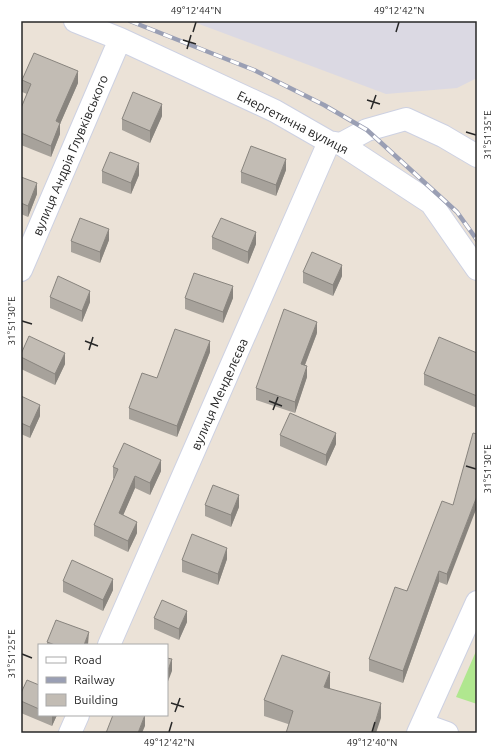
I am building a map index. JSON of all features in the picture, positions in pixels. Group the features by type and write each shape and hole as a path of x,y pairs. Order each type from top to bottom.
{"street":[{"name":"Енергетична вулиця","path":"75,21 120,39 275,111 335,143 431,203 477,269"},
{"name":"вулиця Андрія Глувківського","path":"21,270 120,39"},
{"path":"335,143 367,130 406,119 443,136 477,156"},
{"name":"вулиця Менделєєва","path":"109,644 335,143"},
{"path":"447,733 420,729 477,602"},
{"path":"70,733 78,716"}],"shaded area":[{"path":"191,21 477,21 477,78 457,88 386,94"}],"green space":[{"path":"477,649 477,704 456,697"}],"building":[{"path":"34,53 78,71 56,121 60,123 51,146 21,133 21,108 31,84 22,80"},
{"path":"133,92 162,104 150,131 122,119"},
{"path":"251,146 286,159 276,185 241,172"},
{"path":"110,152 139,163 131,183 102,171"},
{"path":"21,177 37,183 28,206 21,203"},
{"path":"80,218 109,229 100,252 71,241"},
{"path":"221,218 256,232 248,252 212,237"},
{"path":"312,252 342,265 333,285 303,272"},
{"path":"194,273 233,286 223,312 185,298"},
{"path":"58,276 90,291 82,311 50,297"},
{"path":"284,309 317,322 301,364 307,366 295,402 256,388"},
{"path":"175,329 210,341 177,426 129,408 142,373 157,378"},
{"path":"29,336 65,353 55,374 21,357"},
{"path":"439,337 477,353 477,396 424,374"},
{"path":"21,396 40,405 30,427 21,423"},
{"path":"290,413 336,433 326,455 280,435"},
{"path":"473,433 477,434 477,496 447,574 439,571 403,671 369,659 395,587 407,591 442,501 453,505"},
{"path":"124,443 161,460 150,483 135,476 119,513 137,522 128,541 94,525 118,469 113,467"},
{"path":"213,485 239,495 231,515 205,505"},
{"path":"192,534 227,548 218,574 182,560"},
{"path":"72,560 113,579 103,600 63,581"},
{"path":"162,600 187,611 179,629 154,618"},
{"path":"56,620 89,632 84,644 52,644 47,642"},
{"path":"282,655 330,672 324,687 381,703 372,733 286,733 293,711 264,700"},
{"path":"168,658 172,659 168,670"},
{"path":"27,680 38,685 38,709 21,701 21,693"},
{"path":"113,716 145,716 138,733 106,733"}],"railway":[{"path":"130,21 254,70 324,105 367,130 457,212 477,240"}]}
